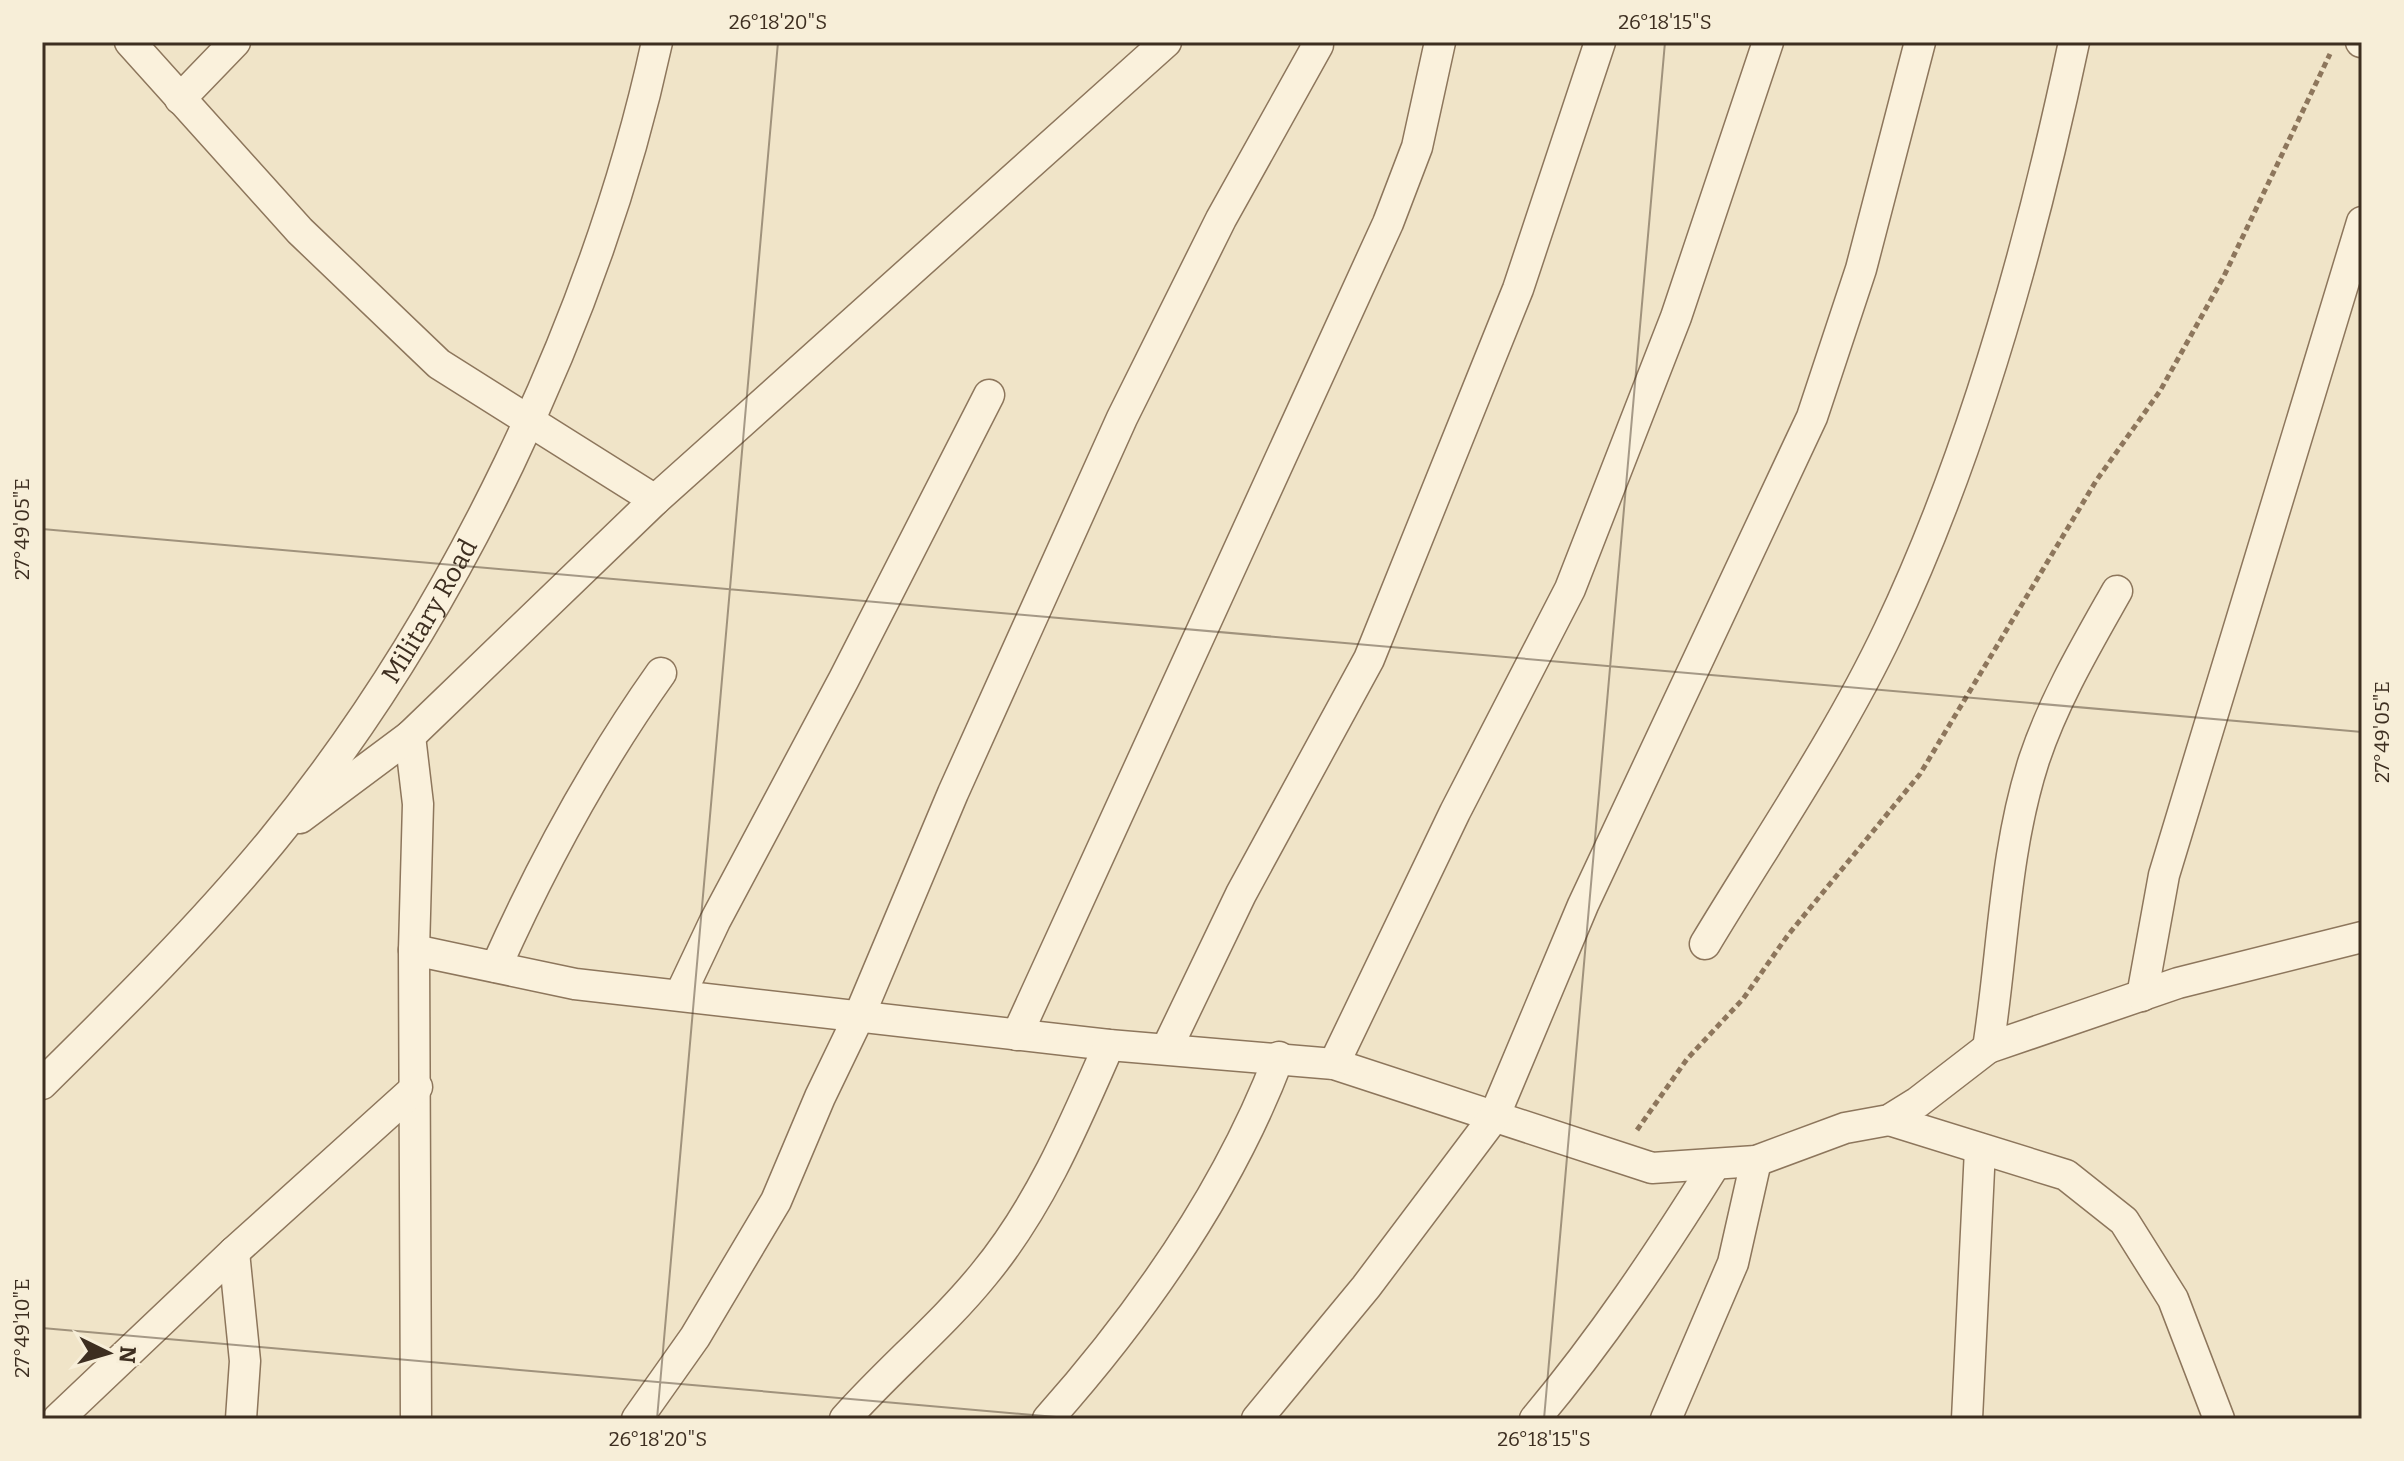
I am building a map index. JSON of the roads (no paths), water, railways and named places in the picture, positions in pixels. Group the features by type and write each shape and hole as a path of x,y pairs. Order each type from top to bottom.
{"street":[{"path":"130,42 300,231 439,364 655,500"},
{"path":"180,99 235,42"},
{"name":"Military Road","path":"42,1084 213,911 273,839 407,654 529,422 590,269 646,91 657,42"},
{"path":"273,839 410,736 655,500 1166,42"},
{"path":"637,1419 695,1337 770,1214 860,1014 953,793 1122,418 1221,219 1318,45 1315,42"},
{"path":"1017,1035 1388,223 1417,147 1440,42"},
{"path":"1167,1048 1241,894 1369,659 1518,289 1600,42"},
{"path":"1334,1064 1455,812 1570,589 1676,317 1768,42"},
{"path":"1257,1419 1366,1287 1494,1117 1583,905 1812,417 1861,269 1920,42"},
{"path":"1705,944 1887,633 1917,568 2000,329 2055,129 2074,42"},
{"path":"2142,996 2164,875 2362,222"},
{"path":"680,995 721,908 844,679 989,395"},
{"path":"1988,1048 2001,918 2034,762 2061,693 2117,591"},
{"path":"496,967 536,878 587,788 661,673"},
{"path":"410,736 418,804 414,950 417,1087 416,1419"},
{"path":"414,950 575,984 860,1014 1109,1045 1334,1064 1652,1168 1756,1161 1845,1128 1889,1120 1918,1102 1988,1048 2142,996 2362,937"},
{"path":"845,1419 936,1330 985,1273 1026,1217 1064,1149 1109,1045"},
{"path":"1048,1419 1100,1361 1151,1292 1227,1172 1258,1112 1279,1057"},
{"path":"58,1419 234,1252 417,1087"},
{"path":"1889,1120 2066,1175 2124,1221 2173,1299 2219,1419"},
{"path":"1967,1419 1980,1149"},
{"path":"1666,1419 1733,1263 1756,1161"},
{"path":"1535,1419 1583,1362 1714,1166"},
{"path":"234,1252 245,1361 241,1419"}]}
